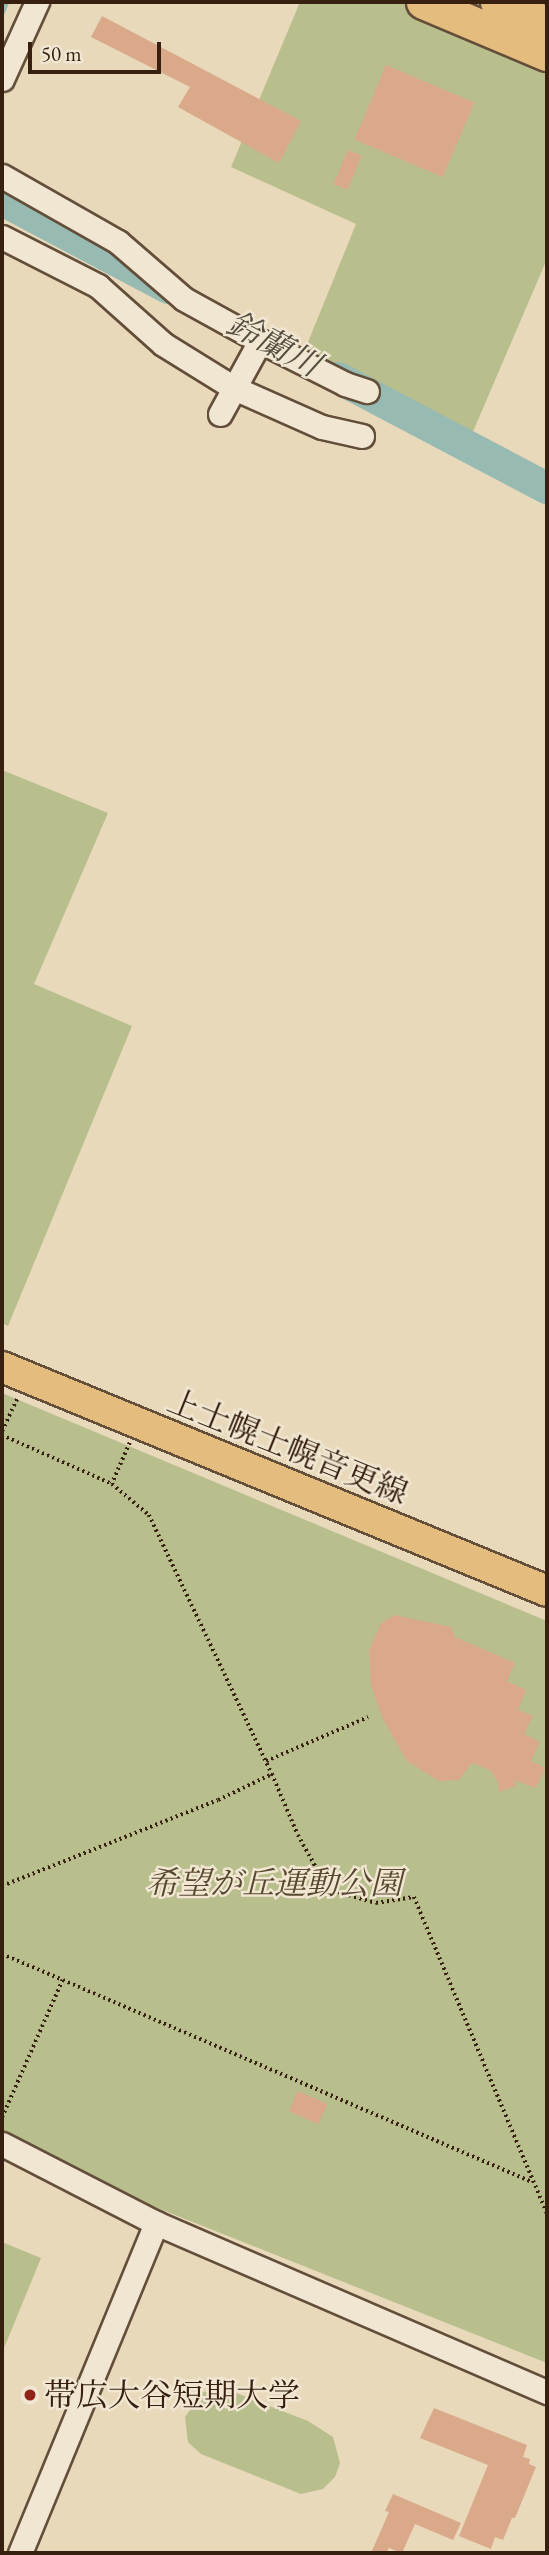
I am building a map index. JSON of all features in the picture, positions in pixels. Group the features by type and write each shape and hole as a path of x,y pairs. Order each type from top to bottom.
{"highway":[{"path":"423,2 547,54"},
{"path":"497,2 547,23"}],"main road":[{"name":"上士幌士幌音更線","path":"14,1372 547,1591"}],"street":[{"path":"2,79 37,2"},
{"path":"2,176 118,242 184,299 345,384 367,391"},
{"path":"2,237 98,286 163,344 234,388 322,427 362,436"},
{"path":"220,414 260,341"},
{"path":"2,2144 156,2223 547,2392"},
{"path":"20,2553 156,2223"}],"path":[{"path":"14,1372 2,1433 112,1484 149,1515 266,1761 298,1835 328,1889 376,1903 414,1897 547,2213"},
{"path":"112,1484 139,1423"},
{"path":"266,1761 368,1717"},
{"path":"2,1886 218,1800 272,1774"},
{"path":"2,1954 534,2183"},
{"path":"2,2118 63,1980"}],"green space":[{"path":"300,2 547,2 547,259 472,434 302,357 356,224 231,167"},
{"path":"2,770 108,813 34,984 132,1026 8,1326 2,1323"},
{"name":"希望が丘運動公園","path":"2,1393 547,1621 547,2363 2,2146"},
{"path":"2,2242 41,2258 2,2353"},
{"path":"226,2389 308,2421 333,2437 340,2463 335,2477 323,2489 301,2494 201,2454 188,2442 185,2417 203,2392"}],"building":[{"path":"102,16 301,121 279,163 178,107 190,87 91,37"},
{"path":"386,65 474,103 443,177 354,140"},
{"path":"348,150 362,156 347,190 334,184"},
{"path":"395,1615 451,1627 455,1637 515,1663 507,1681 526,1690 518,1710 533,1716 524,1734 540,1742 531,1761 545,1768 536,1788 514,1780 516,1786 499,1792 498,1782 490,1770 472,1763 459,1780 439,1781 407,1761 383,1719 371,1686 369,1650 381,1623"},
{"path":"298,2091 327,2104 318,2124 289,2111"},
{"path":"434,2408 527,2445 523,2457 530,2459 529,2464 536,2467 503,2540 495,2537 491,2549 459,2536 488,2465 420,2438"},
{"path":"393,2494 461,2523 453,2540 415,2524 402,2553 389,2548 386,2553 371,2553 389,2512 385,2511"}],"waterway":[{"path":"2,12 6,2"},
{"name":"鈴蘭川","path":"2,200 168,288"},
{"name":"鈴蘭川","path":"338,378 547,488"}],"place":[{"name":"帯広大谷短期大学","path":"30,2395"}]}
